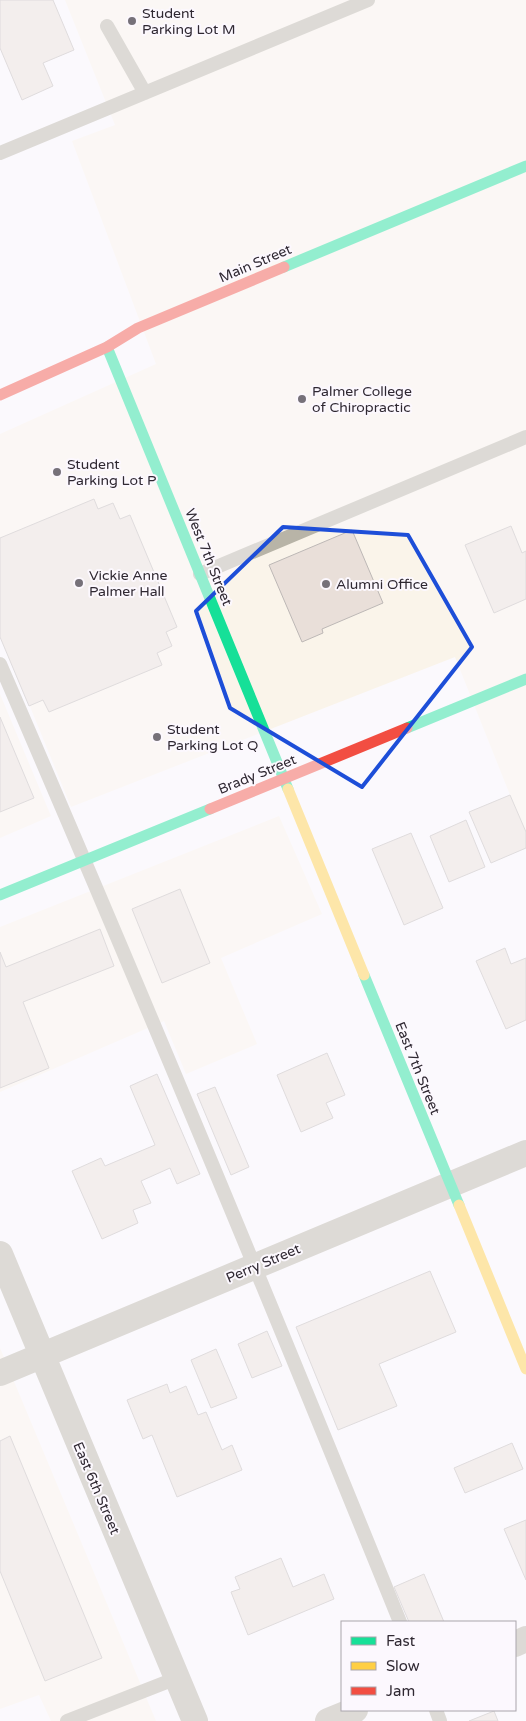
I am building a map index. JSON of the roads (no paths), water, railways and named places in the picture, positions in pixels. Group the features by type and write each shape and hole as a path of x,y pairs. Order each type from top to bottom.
{"main road":[{"name":"Main Street","path":"0,395 107,347 138,328 526,166"},
{"name":"West 7th Street","path":"107,347 284,779"},
{"name":"Brady Street","path":"0,895 526,679"},
{"name":"East 7th Street","path":"284,779 526,1369"}],"street":[{"name":"Perry Street","path":"0,1373 526,1153"},
{"name":"East 6th Street","path":"0,1254 195,1721"},
{"path":"328,1721 353,1711"}],"lane":[{"path":"0,153 368,0"},
{"path":"107,26 145,93"},
{"path":"200,574 526,437"},
{"path":"0,664 85,860 256,1266 400,1621"},
{"path":"67,1721 177,1678"}],"place":[{"name":"Student Parking Lot M","path":"132,21"},
{"name":"Palmer College of Chiropractic","path":"302,399"},
{"name":"Student Parking Lot P","path":"57,472"},
{"name":"Vickie Anne Palmer Hall","path":"79,583"},
{"name":"Alumni Office","path":"326,584"},
{"name":"Student Parking Lot Q","path":"157,737"}]}
